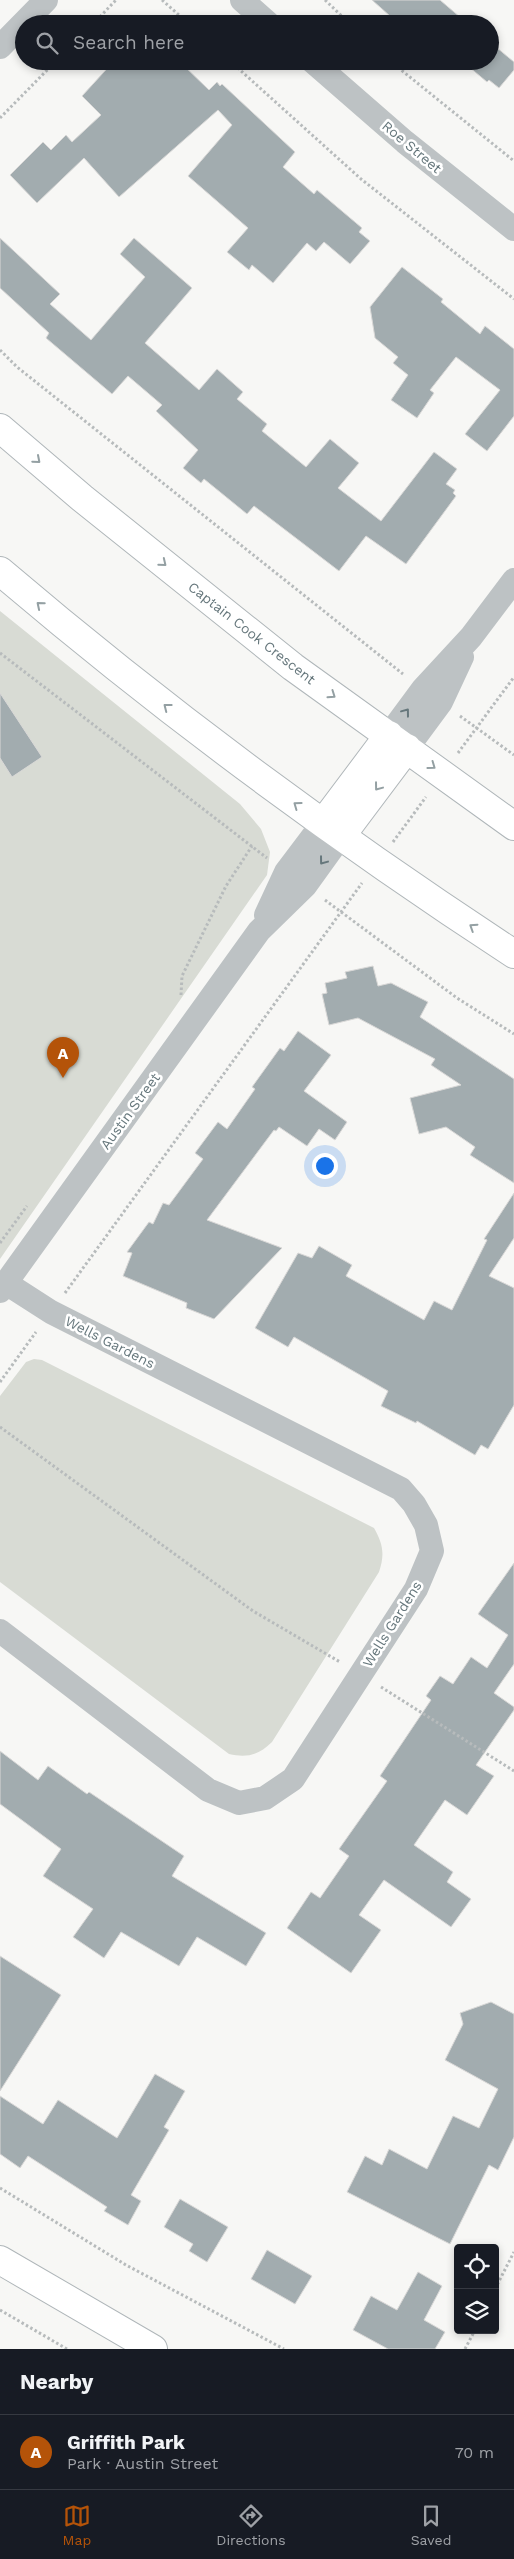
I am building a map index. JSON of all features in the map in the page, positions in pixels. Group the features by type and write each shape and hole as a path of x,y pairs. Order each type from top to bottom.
{"main road":[{"name":"Captain Cook Crescent","path":"0,428 82,498 278,655 514,826"},
{"path":"0,571 67,628 206,738 377,862 514,954"},
{"path":"332,830 398,741"},
{"path":"0,2260 153,2349"}],"street":[{"path":"31,15 46,0"},
{"path":"242,0 259,15"},
{"path":"0,47 15,32"},
{"name":"Roe Street","path":"322,70 405,142 514,229"},
{"path":"398,741 441,702 471,637 514,580"},
{"name":"Austin Street","path":"3,1287 260,930 304,886 332,830"},
{"name":"Wells Gardens","path":"0,1631 208,1790 239,1803 265,1798 294,1779 416,1589 432,1551 426,1525 414,1504 401,1489 3,1287"}],"path":[{"path":"102,15 116,0"},
{"path":"162,0 179,15"},
{"path":"325,0 341,15"},
{"path":"0,118 47,70"},
{"path":"240,70 362,179 514,299"},
{"path":"401,70 514,161"},
{"path":"0,350 17,367 384,660"},
{"path":"0,653 252,846 221,895 182,976 181,995 175,1003"},
{"path":"514,677 477,729 514,755"},
{"path":"0,1382 377,862"},
{"path":"340,912 457,998 514,1034"},
{"path":"0,1243 29,1203"},
{"path":"0,1427 253,1611 361,1674 514,1771"},
{"path":"0,2188 126,2265 284,2349"},
{"path":"499,2281 514,2252"},
{"path":"0,2310 68,2349"},
{"path":"466,2349 473,2334"}],"shaded area":[{"path":"0,611 240,804 261,829 270,852 267,875 0,1259"},
{"path":"34,1359 42,1360 374,1528 382,1549 379,1572 272,1742 257,1753 241,1756 229,1754 0,1582 0,1396 26,1362"}],"building":[{"path":"372,0 440,0 458,15 389,15"},
{"path":"499,50 514,62 514,70 499,88 489,80 487,82 473,70 499,70"},
{"path":"106,70 188,70 209,90 217,82 220,86 222,84 295,152 283,167 314,194 317,190 362,228 359,232 370,241 350,264 324,242 316,251 307,243 273,283 252,265 249,270 227,252 248,228 188,176 232,125 218,110 119,197 84,158 37,203 10,175 43,142 51,150 66,135 72,142 101,115 82,96"},
{"path":"0,238 60,294 50,304 91,340 145,277 120,254 134,238 192,288 145,343 199,390 217,369 243,392 237,399 267,424 262,431 306,467 330,439 359,463 338,488 381,521 434,452 457,469 446,484 455,490 453,493 456,496 406,564 366,536 339,571 254,506 247,514 204,479 201,483 183,468 198,450 156,411 162,405 128,376 112,394 46,338 49,333 0,288"},
{"path":"402,267 443,299 441,302 480,334 485,326 514,349 514,416 487,451 465,434 500,390 456,357 430,390 434,393 417,418 391,400 408,375 393,363 398,357 375,338 370,307"},
{"path":"0,693 42,757 12,777 0,758"},
{"path":"373,966 378,986 391,983 428,1002 420,1017 514,1079 514,1183 470,1155 475,1147 446,1127 419,1134 410,1098 461,1085 431,1065 435,1059 358,1018 329,1025 322,994 327,993 325,983 347,978 345,972"},
{"path":"298,1031 331,1055 304,1091 347,1122 335,1140 319,1129 307,1146 279,1127 276,1131 274,1130 207,1220 282,1248 214,1319 186,1308 187,1303 123,1276 132,1253 127,1252 149,1222 153,1224 163,1203 169,1205 203,1159 195,1153 218,1122 227,1129 255,1089 252,1087 280,1048 284,1051"},
{"path":"514,1193 514,1238 489,1276 514,1288 514,1405 488,1449 481,1445 475,1455 417,1421 416,1423 381,1406 388,1391 294,1337 288,1347 255,1328 298,1253 312,1258 319,1246 352,1265 346,1276 424,1320 434,1301 452,1310 487,1240 484,1239"},
{"path":"514,1563 514,1664 494,1693 514,1707 514,1710 476,1765 494,1776 467,1815 445,1800 414,1845 453,1872 447,1882 471,1899 451,1927 384,1880 359,1915 381,1930 351,1973 287,1928 311,1892 320,1898 349,1856 339,1849 387,1781 380,1776 431,1700 426,1696 440,1676 453,1684 471,1657 487,1668 508,1635 478,1614"},
{"path":"0,1751 38,1780 48,1766 87,1794 89,1792 184,1856 172,1876 266,1933 246,1966 197,1937 179,1966 121,1932 104,1958 73,1937 93,1909 43,1876 61,1849 0,1804"},
{"path":"0,1956 61,1995 0,2091"},
{"path":"491,2002 514,2014 514,2137 498,2170 489,2165 450,2244 347,2192 365,2156 382,2165 389,2149 427,2169 453,2116 479,2128 498,2089 445,2060 463,2024 460,2013"},
{"path":"155,2074 185,2091 164,2127 169,2130 131,2195 141,2201 128,2225 104,2211 107,2207 28,2156 20,2168 0,2154 0,2096 43,2124 58,2100 117,2138"},
{"path":"180,2199 228,2227 207,2262 189,2251 193,2244 164,2227"},
{"path":"267,2250 312,2276 295,2304 251,2279"},
{"path":"418,2272 442,2286 424,2320 445,2332 435,2349 388,2349 353,2330 371,2296 397,2310"}],"place":[{"name":"Griffith Park","path":"63,1078"}]}
